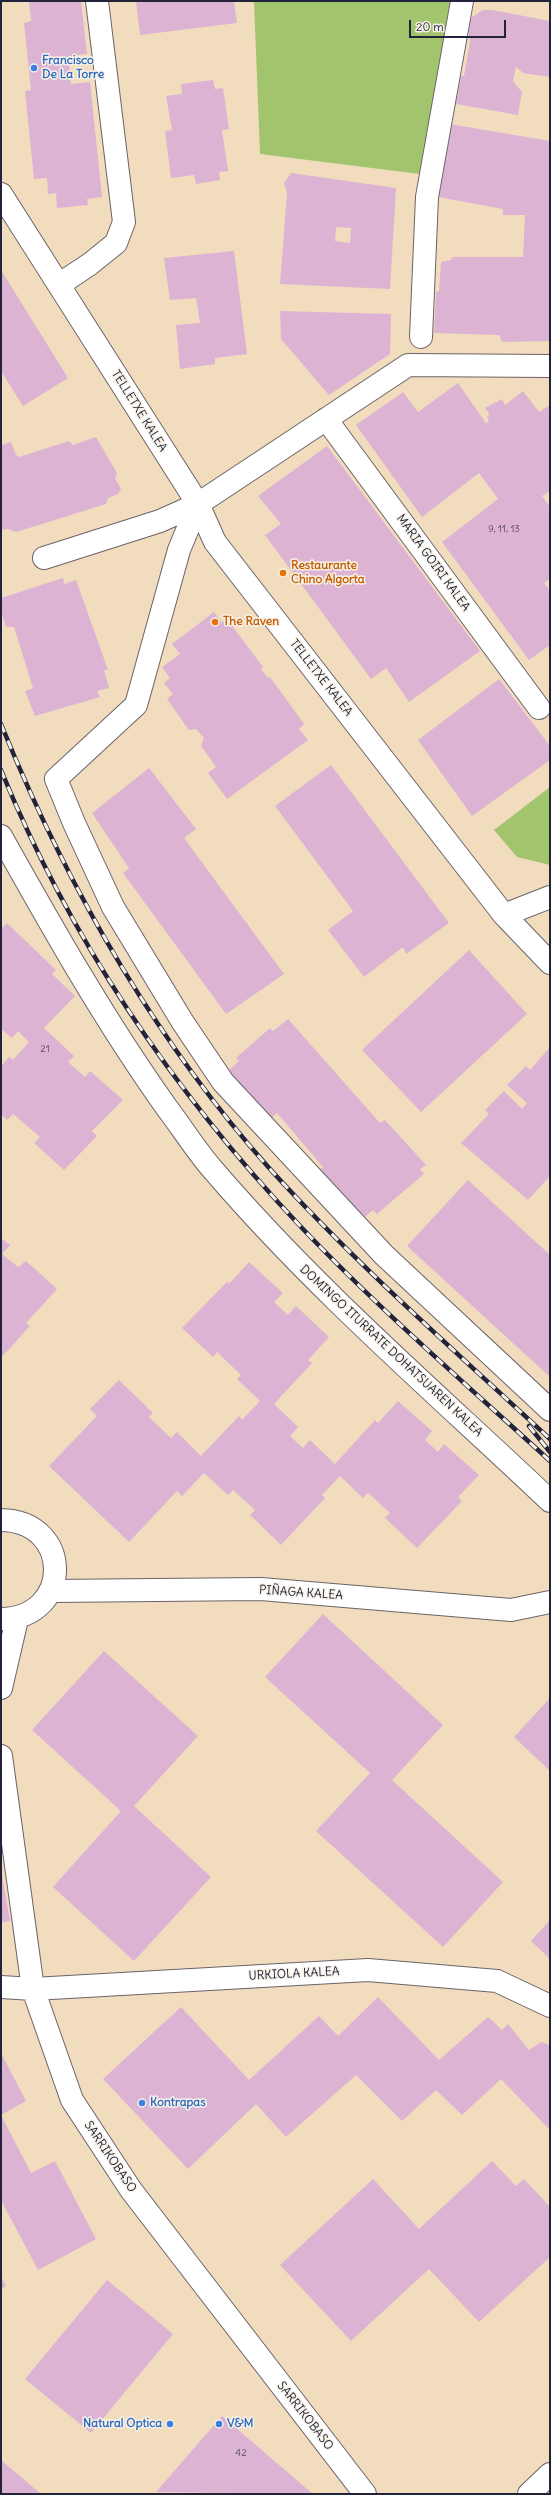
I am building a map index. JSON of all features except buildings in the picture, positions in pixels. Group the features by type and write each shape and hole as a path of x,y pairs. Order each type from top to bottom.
{"street":[{"path":"60,284 116,244 124,222 97,1"},
{"path":"421,337 426,197 462,1"},
{"name":"TELLETXE KALEA","path":"1,194 60,284 198,504 215,542 504,915 550,963"},
{"path":"44,558 160,521 198,504 408,365 550,366"},
{"name":"MARIA GOIRI KALEA","path":"326,419 540,708"},
{"path":"198,504 179,550 136,705 56,779 74,823 114,907 182,1021 222,1082 384,1255 550,1410"},
{"name":"DOMINGO ITURRATE DOHATSUAREN KALEA","path":"1,836 67,954 139,1069 212,1170 292,1257 377,1341 550,1501"},
{"path":"504,915 550,897"},
{"path":"1,1520 15,1520 26,1524 40,1534 51,1548 56,1571 51,1591 45,1600 32,1612 9,1619 1,1688"},
{"name":"PIÑAGA KALEA","path":"51,1591 260,1589 511,1610 550,1602"},
{"name":"SARRIKOBASO","path":"1,1756 33,1989 72,2100 136,2196 365,2494"},
{"name":"URKIOLA KALEA","path":"1,1987 33,1989 368,1970 497,1981 550,2006"},
{"path":"529,2494 550,2474"}],"green space":[{"path":"254,1 450,1 420,174 260,154"},
{"path":"550,787 550,865 517,857 494,830"}],"railway":[{"path":"1,724 26,784 84,901 116,958 188,1067 228,1119 270,1169 303,1205 407,1307 550,1439"},
{"path":"1,770 29,833 60,895 94,955 130,1013 170,1070 212,1124 256,1177 302,1228 362,1288 424,1347 550,1461"},
{"path":"529,1426 550,1452"}],"place":[{"name":"Francisco De La Torre","path":"34,68"},
{"name":"Restaurante Chino Algorta","path":"283,573"},
{"name":"The Raven","path":"215,622"},
{"name":"Kontrapas","path":"142,2103"},
{"name":"Natural Optica","path":"170,2424"},
{"name":"V&M","path":"219,2424"}]}
